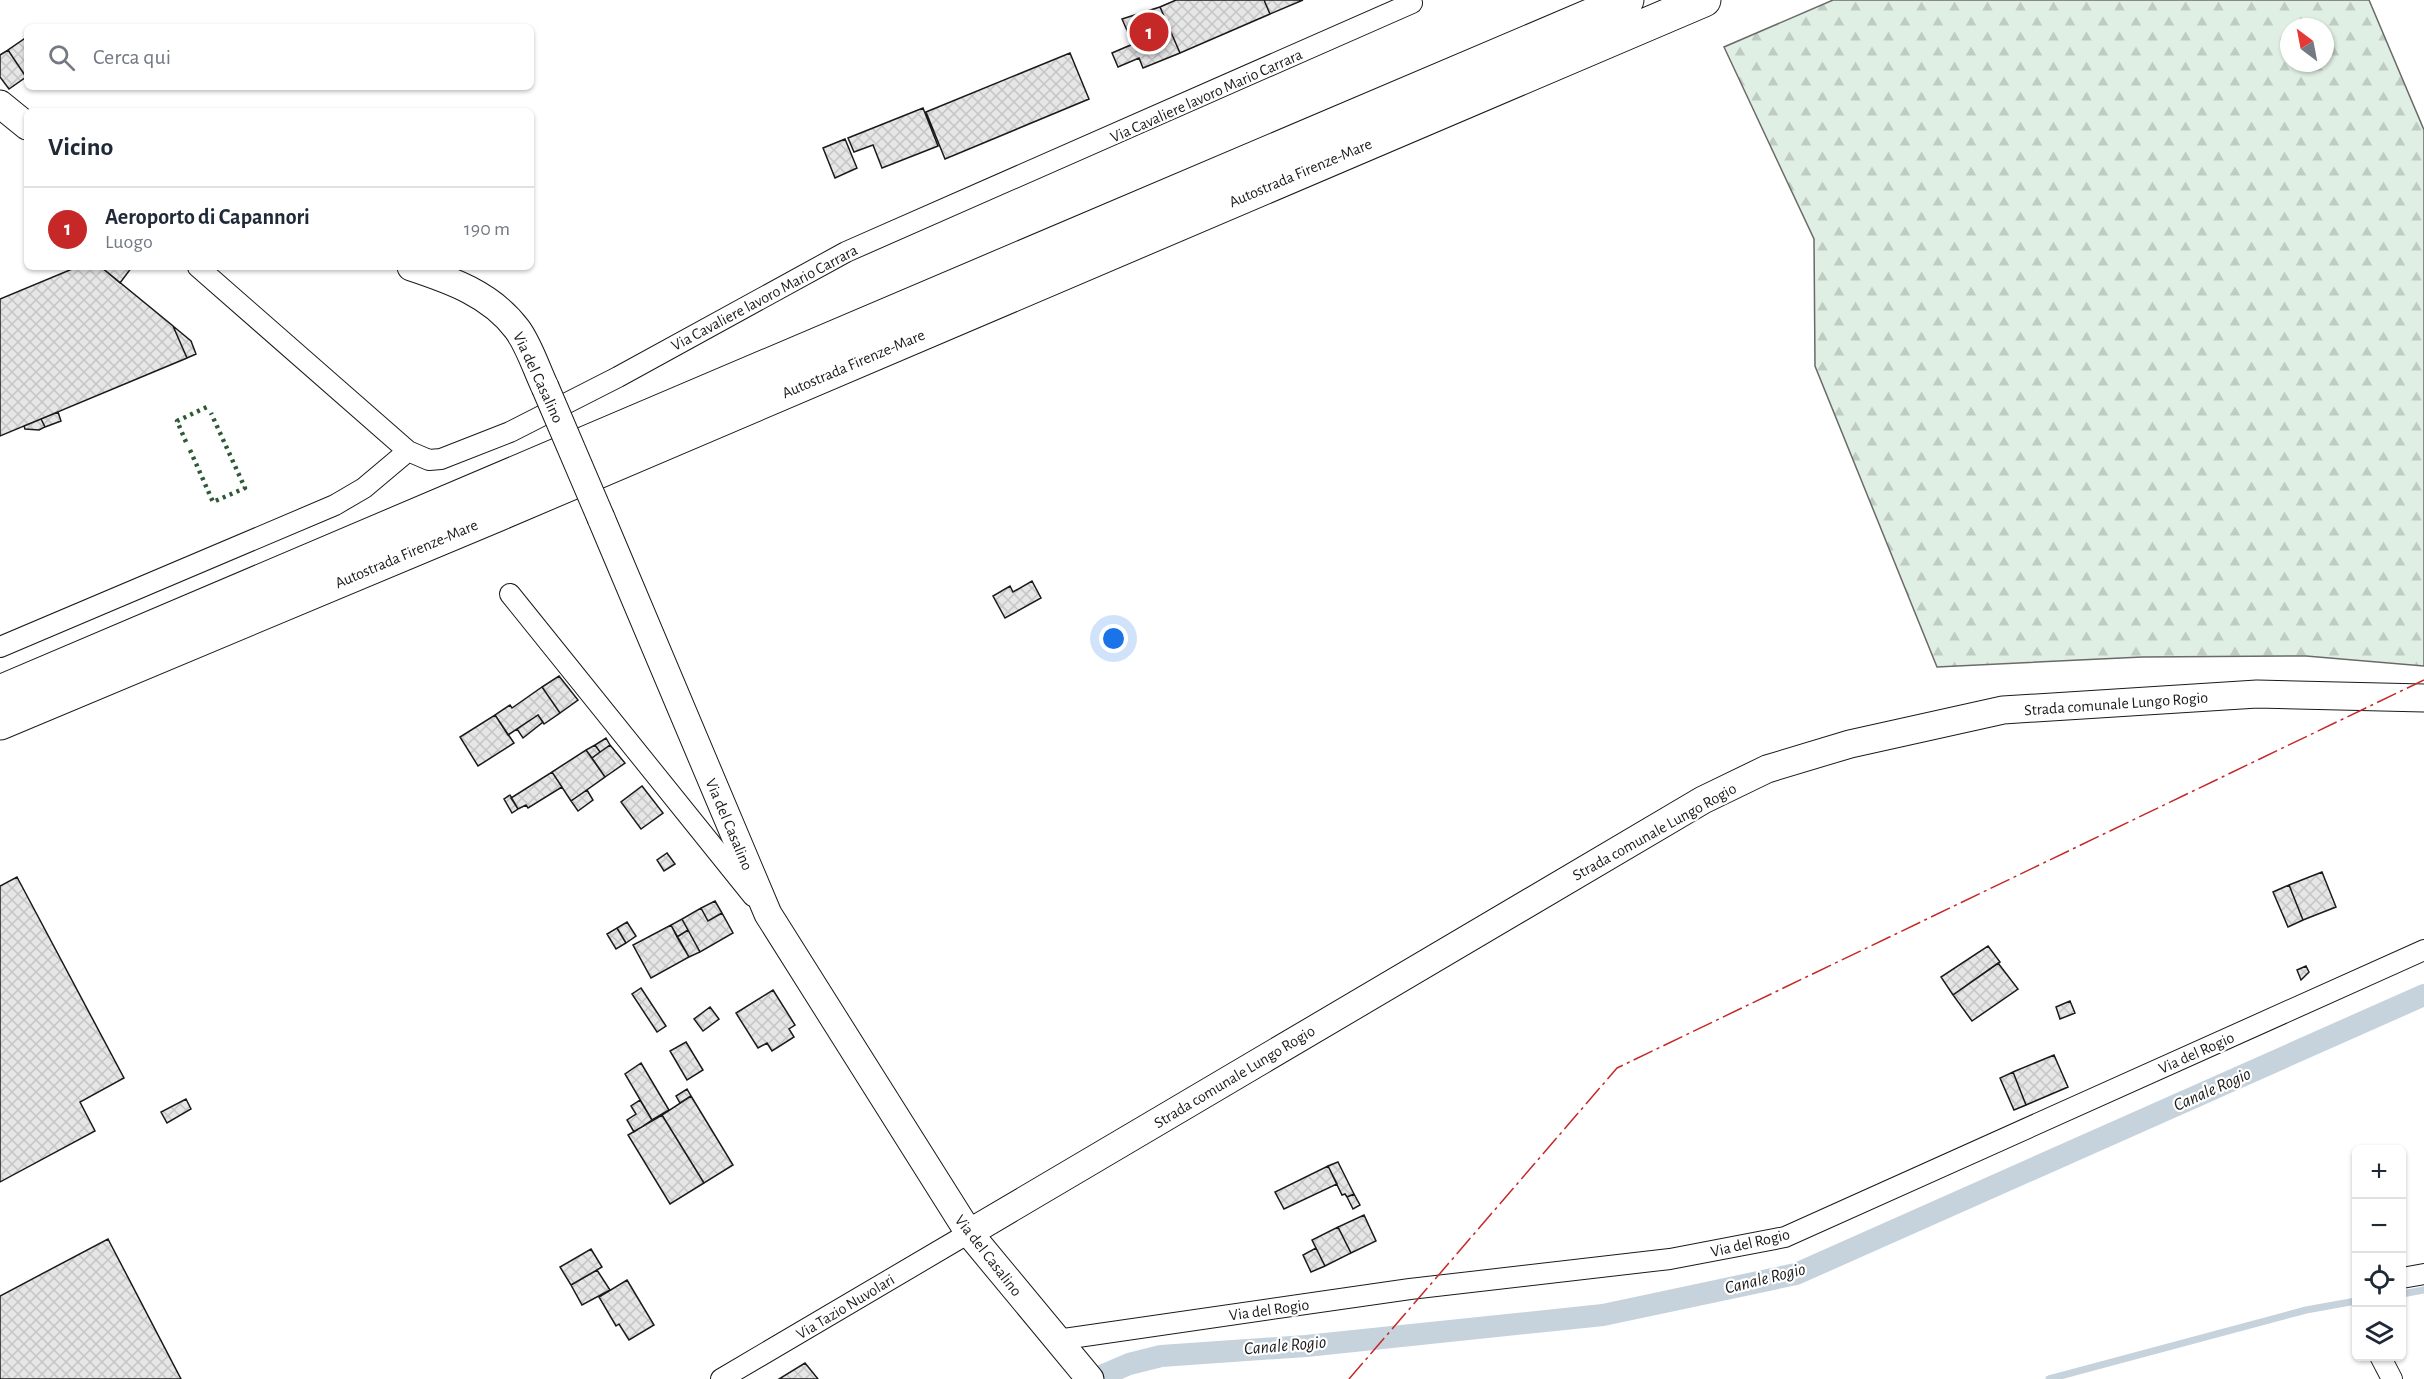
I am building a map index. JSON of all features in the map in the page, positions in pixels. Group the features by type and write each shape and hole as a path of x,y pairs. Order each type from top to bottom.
{"highway":[{"name":"Autostrada Firenze-Mare","path":"0,692 1627,0"},
{"name":"Autostrada Firenze-Mare","path":"0,723 499,514 1704,0"}],"street":[{"name":"Via Cavaliere lavoro Mario Carrara","path":"201,270 408,451 429,459 441,459 510,432 618,377 846,252 1412,3"},
{"path":"0,104 24,124"},
{"name":"Via del Casalino","path":"420,270 457,282 497,306 518,330 545,387 768,914 969,1233 1084,1372"},
{"path":"0,647 335,505 364,488 408,451"},
{"path":"510,594 768,914"},
{"name":"Strada comunale Lungo Rogio","path":"969,1233 1702,800 1767,770 1850,744 2003,710 2257,694 2424,698"},
{"name":"Via del Rogio","path":"1057,1340 1398,1291 1670,1259 1785,1238 2424,950"},
{"name":"Via Tazio Nuvolari","path":"721,1379 969,1233"},
{"path":"2406,1277 2424,1275"},
{"path":"2383,1361 2392,1379"}],"green space":[{"path":"1833,0 2369,0 2424,130 2424,666 2306,656 2142,657 1937,667 1815,366 1814,239 1724,47"}],"building":[{"path":"1176,0 1264,0 1270,14 1180,53 1160,7"},
{"path":"1264,0 1303,0 1270,14"},
{"path":"1160,7 1180,53 1143,68 1139,58 1118,67 1112,53 1133,44 1122,19"},
{"path":"24,39 24,74 8,50"},
{"path":"8,50 24,74 24,78 9,89 0,77 0,55"},
{"path":"1070,53 1089,99 945,159 926,112"},
{"path":"923,108 938,146 882,168 873,145 854,152 848,138"},
{"path":"845,139 857,168 835,178 823,148"},
{"path":"70,270 105,270 173,326 187,358 0,436 0,299"},
{"path":"105,270 130,270 120,283"},
{"path":"173,326 191,341 196,354 187,358"},
{"path":"58,412 61,421 45,427 41,419"},
{"path":"41,419 45,427 39,430 25,429 24,426"},
{"path":"1032,581 1041,598 1005,618 993,596 1010,586 1013,592"},
{"path":"559,676 578,700 560,713 542,687"},
{"path":"542,687 560,713 544,724 538,715 508,735 495,715 510,705 512,708"},
{"path":"495,715 514,743 478,766 460,737"},
{"path":"538,715 543,722 523,738 517,729"},
{"path":"606,738 610,745 600,752 595,745"},
{"path":"595,745 600,752 592,758 586,750"},
{"path":"610,745 625,763 605,777 592,758"},
{"path":"586,750 605,777 571,801 552,772"},
{"path":"552,772 562,787 528,808 526,805 518,809 511,798"},
{"path":"642,786 663,813 641,829 621,802"},
{"path":"587,790 593,800 578,811 571,801"},
{"path":"510,795 518,809 512,813 504,799"},
{"path":"667,853 675,864 664,871 657,860"},
{"path":"2322,872 2336,907 2303,920 2289,885"},
{"path":"17,877 124,1078 80,1102 95,1131 0,1182 0,886"},
{"path":"2289,885 2303,920 2288,927 2273,892"},
{"path":"715,901 722,913 708,921 701,908"},
{"path":"701,908 708,921 722,913 733,933 700,952 682,919"},
{"path":"682,919 688,930 677,937 671,925"},
{"path":"627,922 636,936 626,943 617,928"},
{"path":"671,925 689,957 651,978 633,945"},
{"path":"617,928 626,943 616,949 607,934"},
{"path":"688,930 700,952 689,957 677,937"},
{"path":"1988,946 2000,962 1953,995 1941,977"},
{"path":"1998,963 2018,989 1972,1021 1953,995"},
{"path":"2306,966 2309,972 2301,980 2297,970"},
{"path":"641,988 666,1026 657,1032 632,994"},
{"path":"773,990 795,1025 789,1029 794,1037 772,1051 767,1043 758,1048 736,1013"},
{"path":"2070,1001 2075,1013 2060,1019 2056,1007"},
{"path":"710,1007 719,1019 703,1031 694,1019"},
{"path":"686,1042 703,1070 687,1080 670,1051"},
{"path":"2054,1055 2068,1087 2026,1105 2013,1072"},
{"path":"641,1063 669,1110 652,1120 625,1074"},
{"path":"2013,1072 2026,1105 2014,1110 2000,1078"},
{"path":"687,1089 691,1096 680,1103 676,1096"},
{"path":"691,1096 733,1165 704,1183 662,1115"},
{"path":"186,1099 191,1109 167,1123 161,1112"},
{"path":"640,1100 652,1120 634,1132 627,1120 636,1114 631,1106"},
{"path":"662,1115 704,1183 670,1204 628,1135"},
{"path":"1338,1162 1354,1194 1347,1197 1345,1194 1342,1195 1328,1166"},
{"path":"1328,1166 1337,1184 1284,1209 1275,1192"},
{"path":"1354,1194 1360,1205 1353,1209 1347,1197"},
{"path":"1364,1215 1376,1241 1351,1253 1338,1227"},
{"path":"1338,1227 1351,1253 1325,1266 1312,1240"},
{"path":"108,1239 181,1379 0,1379 0,1296"},
{"path":"1316,1248 1325,1266 1311,1272 1303,1255"},
{"path":"591,1249 602,1267 571,1285 560,1267"},
{"path":"597,1270 610,1290 582,1305 571,1285"},
{"path":"627,1280 654,1325 629,1340 619,1324 616,1326 599,1297"},
{"path":"805,1363 818,1379 779,1379"}],"waterway":[{"name":"Canale Rogio","path":"1094,1379 1129,1364 1161,1356 1306,1346 1603,1315 1796,1274 2424,995"},
{"path":"2406,1293 2424,1290"},
{"path":"2049,1379 2306,1310 2352,1302"}],"hedge":[{"path":"186,442 177,421 209,406"},
{"path":"190,450 213,502 245,488 211,413"}],"power":[{"path":"1349,1379 1617,1068 2424,680"}],"place":[{"name":"Aeroporto di Capannori","path":"1149,32"}]}
